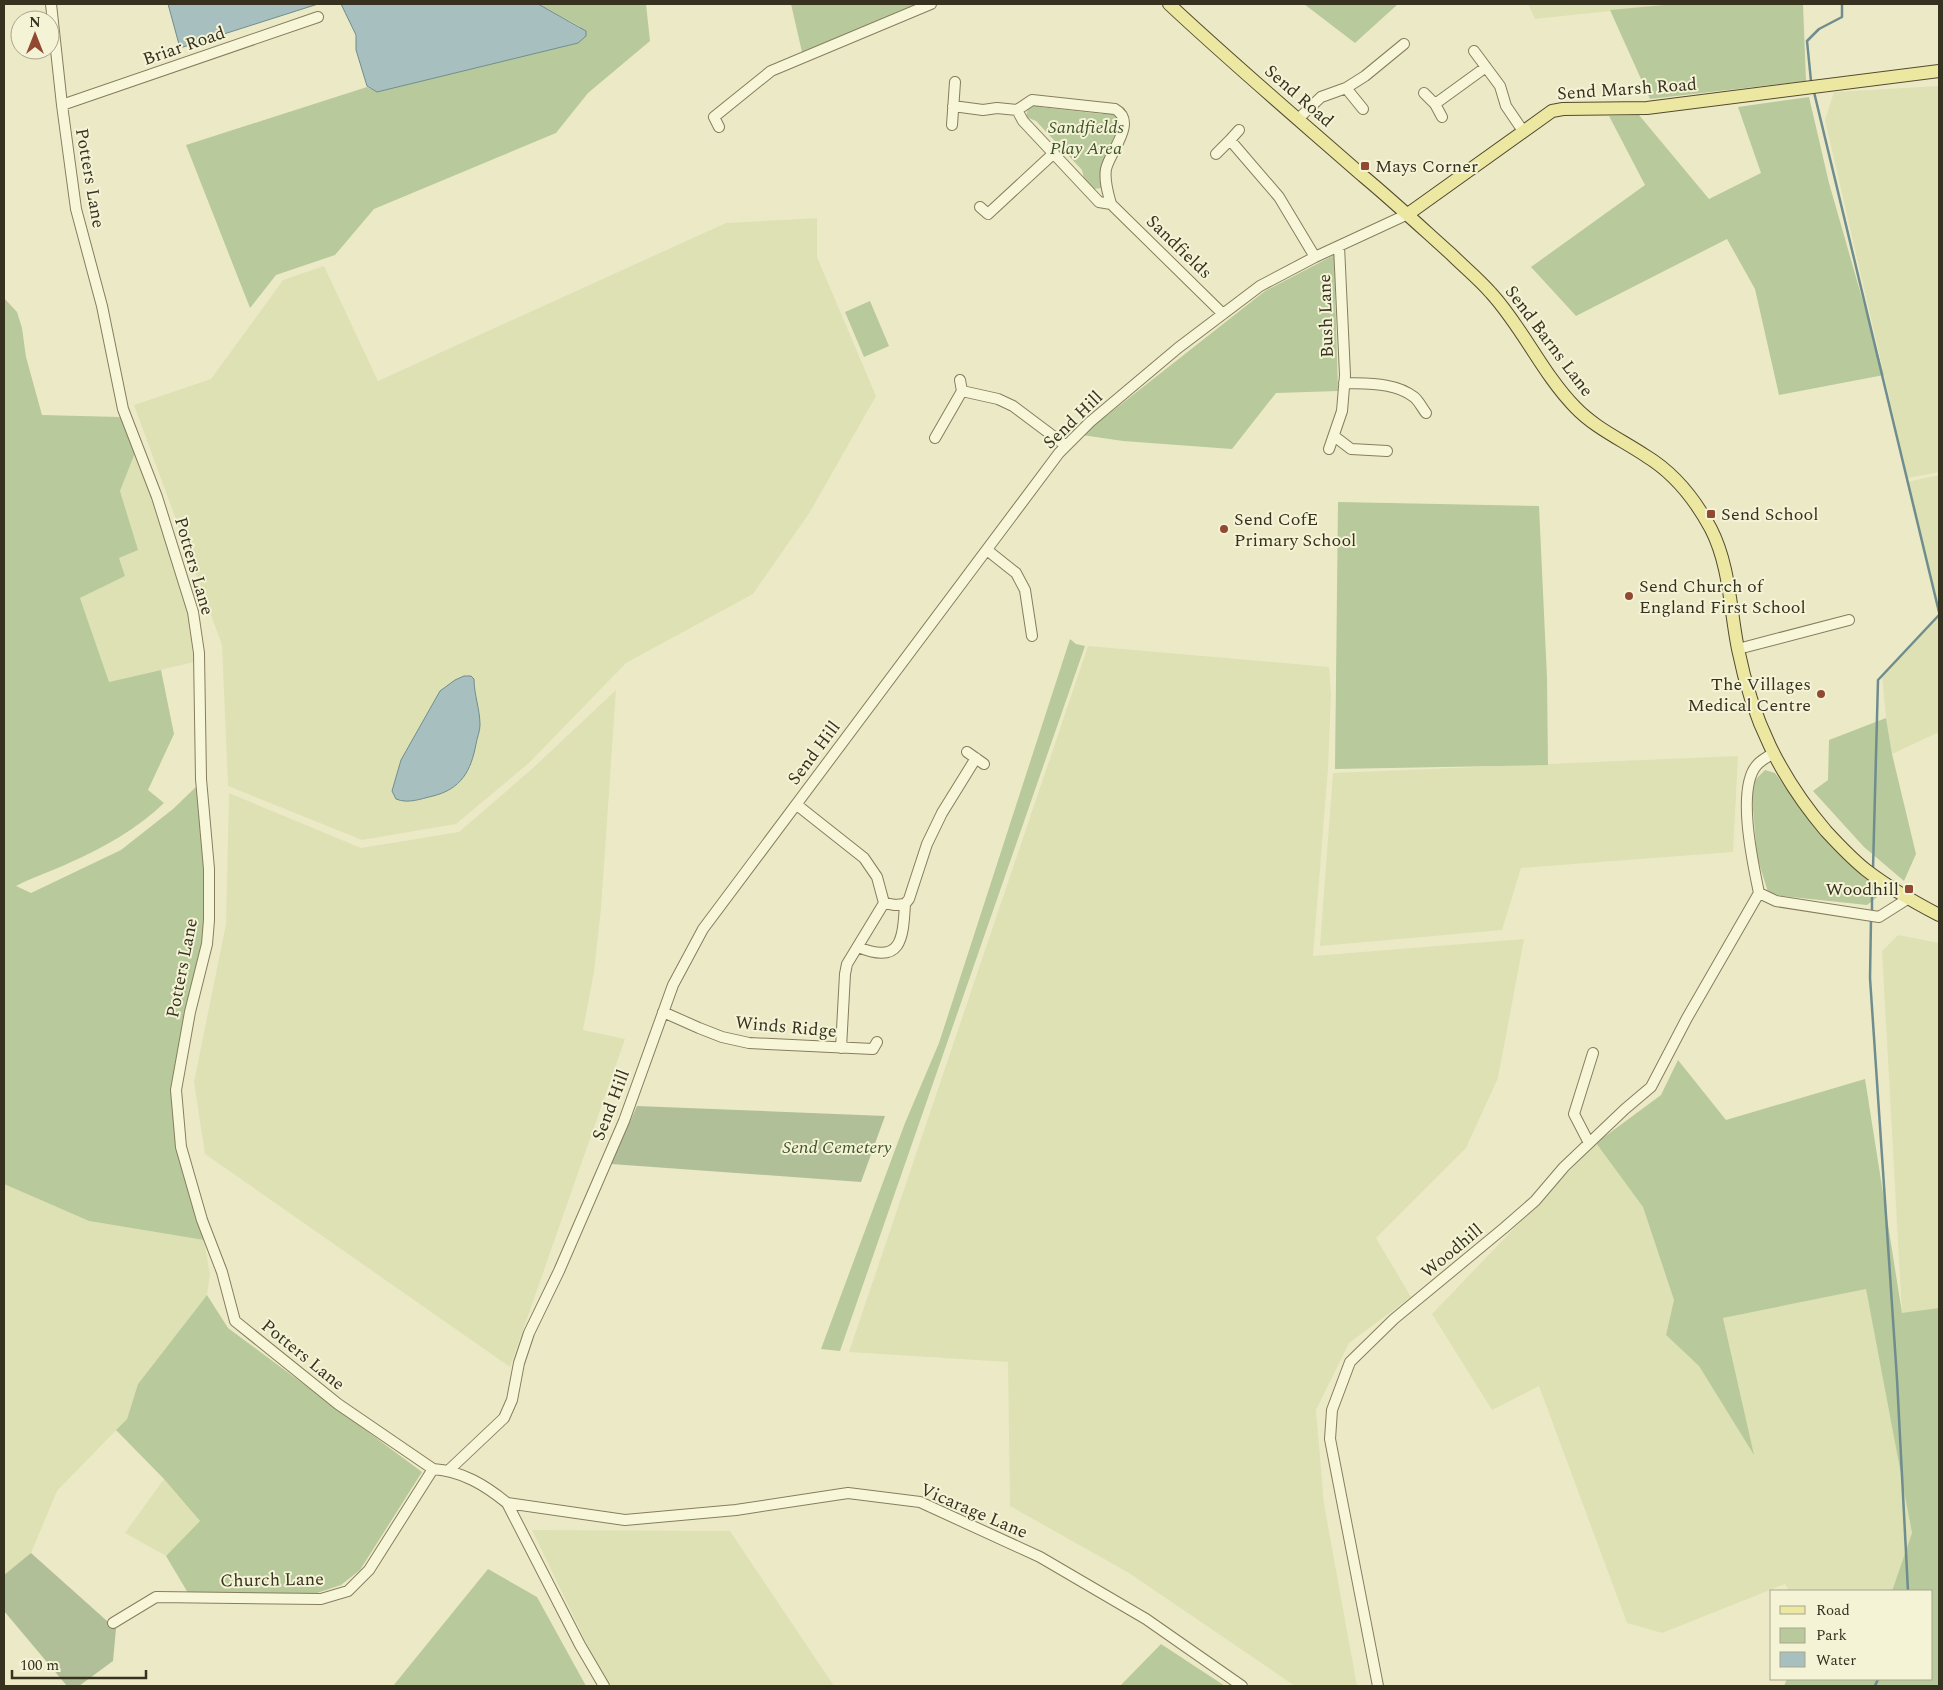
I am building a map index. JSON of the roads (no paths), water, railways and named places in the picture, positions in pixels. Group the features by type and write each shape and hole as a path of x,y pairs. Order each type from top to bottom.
{"main road":[{"name":"Send Road","path":"1169,4 1408,214"},
{"name":"Send Marsh Road","path":"1408,214 1552,111 1563,109 1647,108 1939,71"},
{"name":"Send Barns Lane","path":"1408,214 1490,292 1512,319 1575,408 1601,429 1650,458 1676,479 1697,505 1712,532 1721,554 1738,649 1749,694 1773,753 1790,785 1841,848 1867,871 1939,915"}],"street":[{"name":"Potters Lane","path":"51,4 76,208 102,306 123,409 157,497 193,612 199,653 202,779 209,869 209,920 207,944 190,1012 176,1090 181,1148 202,1220 222,1272 235,1321 338,1404 433,1469"},
{"path":"719,126 714,117 771,71 931,4"},
{"name":"Briar Road","path":"62,105 318,17"},
{"path":"1298,119 1321,97 1346,88 1404,44"},
{"path":"1474,51 1486,67 1505,85 1506,106 1523,131"},
{"path":"1435,104 1486,67"},
{"path":"952,125 955,82"},
{"path":"1346,88 1363,109"},
{"path":"1424,93 1435,104 1442,117"},
{"path":"953,106 983,110 997,108 1017,110 1032,100 1115,109 1120,112 1124,119 1124,127 1108,160 1106,170 1106,185 1111,204"},
{"name":"Sandfields","path":"1017,110 1023,120 1099,202 1111,204 1223,314"},
{"path":"1216,154 1239,130"},
{"path":"1230,140 1279,196 1315,257"},
{"path":"987,214 1054,153"},
{"name":"Send Hill","path":"449,1470 504,1418 512,1400 518,1363 529,1333 559,1271 624,1121 673,985 703,929 987,550 1060,438 1090,422 1170,354 1260,286 1315,257 1408,214"},
{"name":"Bush Lane","path":"1329,449 1342,411 1344,383 1339,246"},
{"path":"1344,383 1376,384 1399,388 1415,398 1426,413"},
{"path":"935,438 961,386 1013,406 1060,438"},
{"path":"1334,436 1351,449 1387,451"},
{"path":"987,550 1016,572 1025,590 1032,636"},
{"path":"1738,649 1850,620"},
{"path":"1773,753 1756,766 1747,788 1749,841 1759,893 1776,901 1878,917 1909,898"},
{"path":"858,947 875,954 888,954 898,946 904,925 906,904 913,889 927,844 942,813 976,758"},
{"path":"797,805 864,858 877,877 884,903 847,964 844,974 841,1048"},
{"name":"Woodhill","path":"1378,1686 1330,1439 1332,1410 1350,1362 1394,1319 1535,1201 1564,1167 1651,1087 1686,1018 1759,893"},
{"path":"884,903 906,904"},
{"name":"Winds Ridge","path":"663,1012 707,1031 749,1043 873,1049 877,1042"},
{"path":"1589,1143 1574,1114 1593,1053"},
{"path":"433,1469 449,1470 487,1486 507,1503 580,1645 604,1686"},
{"name":"Church Lane","path":"112,1623 156,1597 321,1599 348,1590 369,1570 433,1469"},
{"name":"Vicarage Lane","path":"507,1503 624,1520 736,1510 848,1493 920,1502 1040,1557 1146,1620 1242,1686"}],"water":[{"path":"168,4 318,4 180,48"},
{"path":"341,4 538,4 586,31 586,36 578,43 377,92 367,86 356,50 356,35"},
{"path":"464,676 471,676 474,679 480,725 474,754 468,770 458,784 443,793 414,800 396,799 392,791 401,760 440,691"}],"waterway":[{"path":"1811,81 1807,41 1819,29 1842,17 1842,4"},
{"path":"1814,92 1939,612"},
{"path":"1873,869 1878,680 1939,615"},
{"path":"1872,879 1872,913"},
{"path":"1871,919 1870,978 1897,1379 1908,1590"},
{"path":"1875,1686 1878,1680"}],"place":[{"name":"Mays Corner","path":"1365,166"},
{"name":"Send School","path":"1711,514"},
{"name":"Send CofE Primary School","path":"1224,529"},
{"name":"Send Church of England First School","path":"1629,596"},
{"name":"The Villages Medical Centre","path":"1821,694"},
{"name":"Woodhill","path":"1909,889"}],"park label":[{"name":"Sandfields Play Area","path":"1086,137"},
{"name":"Send Cemetery","path":"837,1147"}]}
